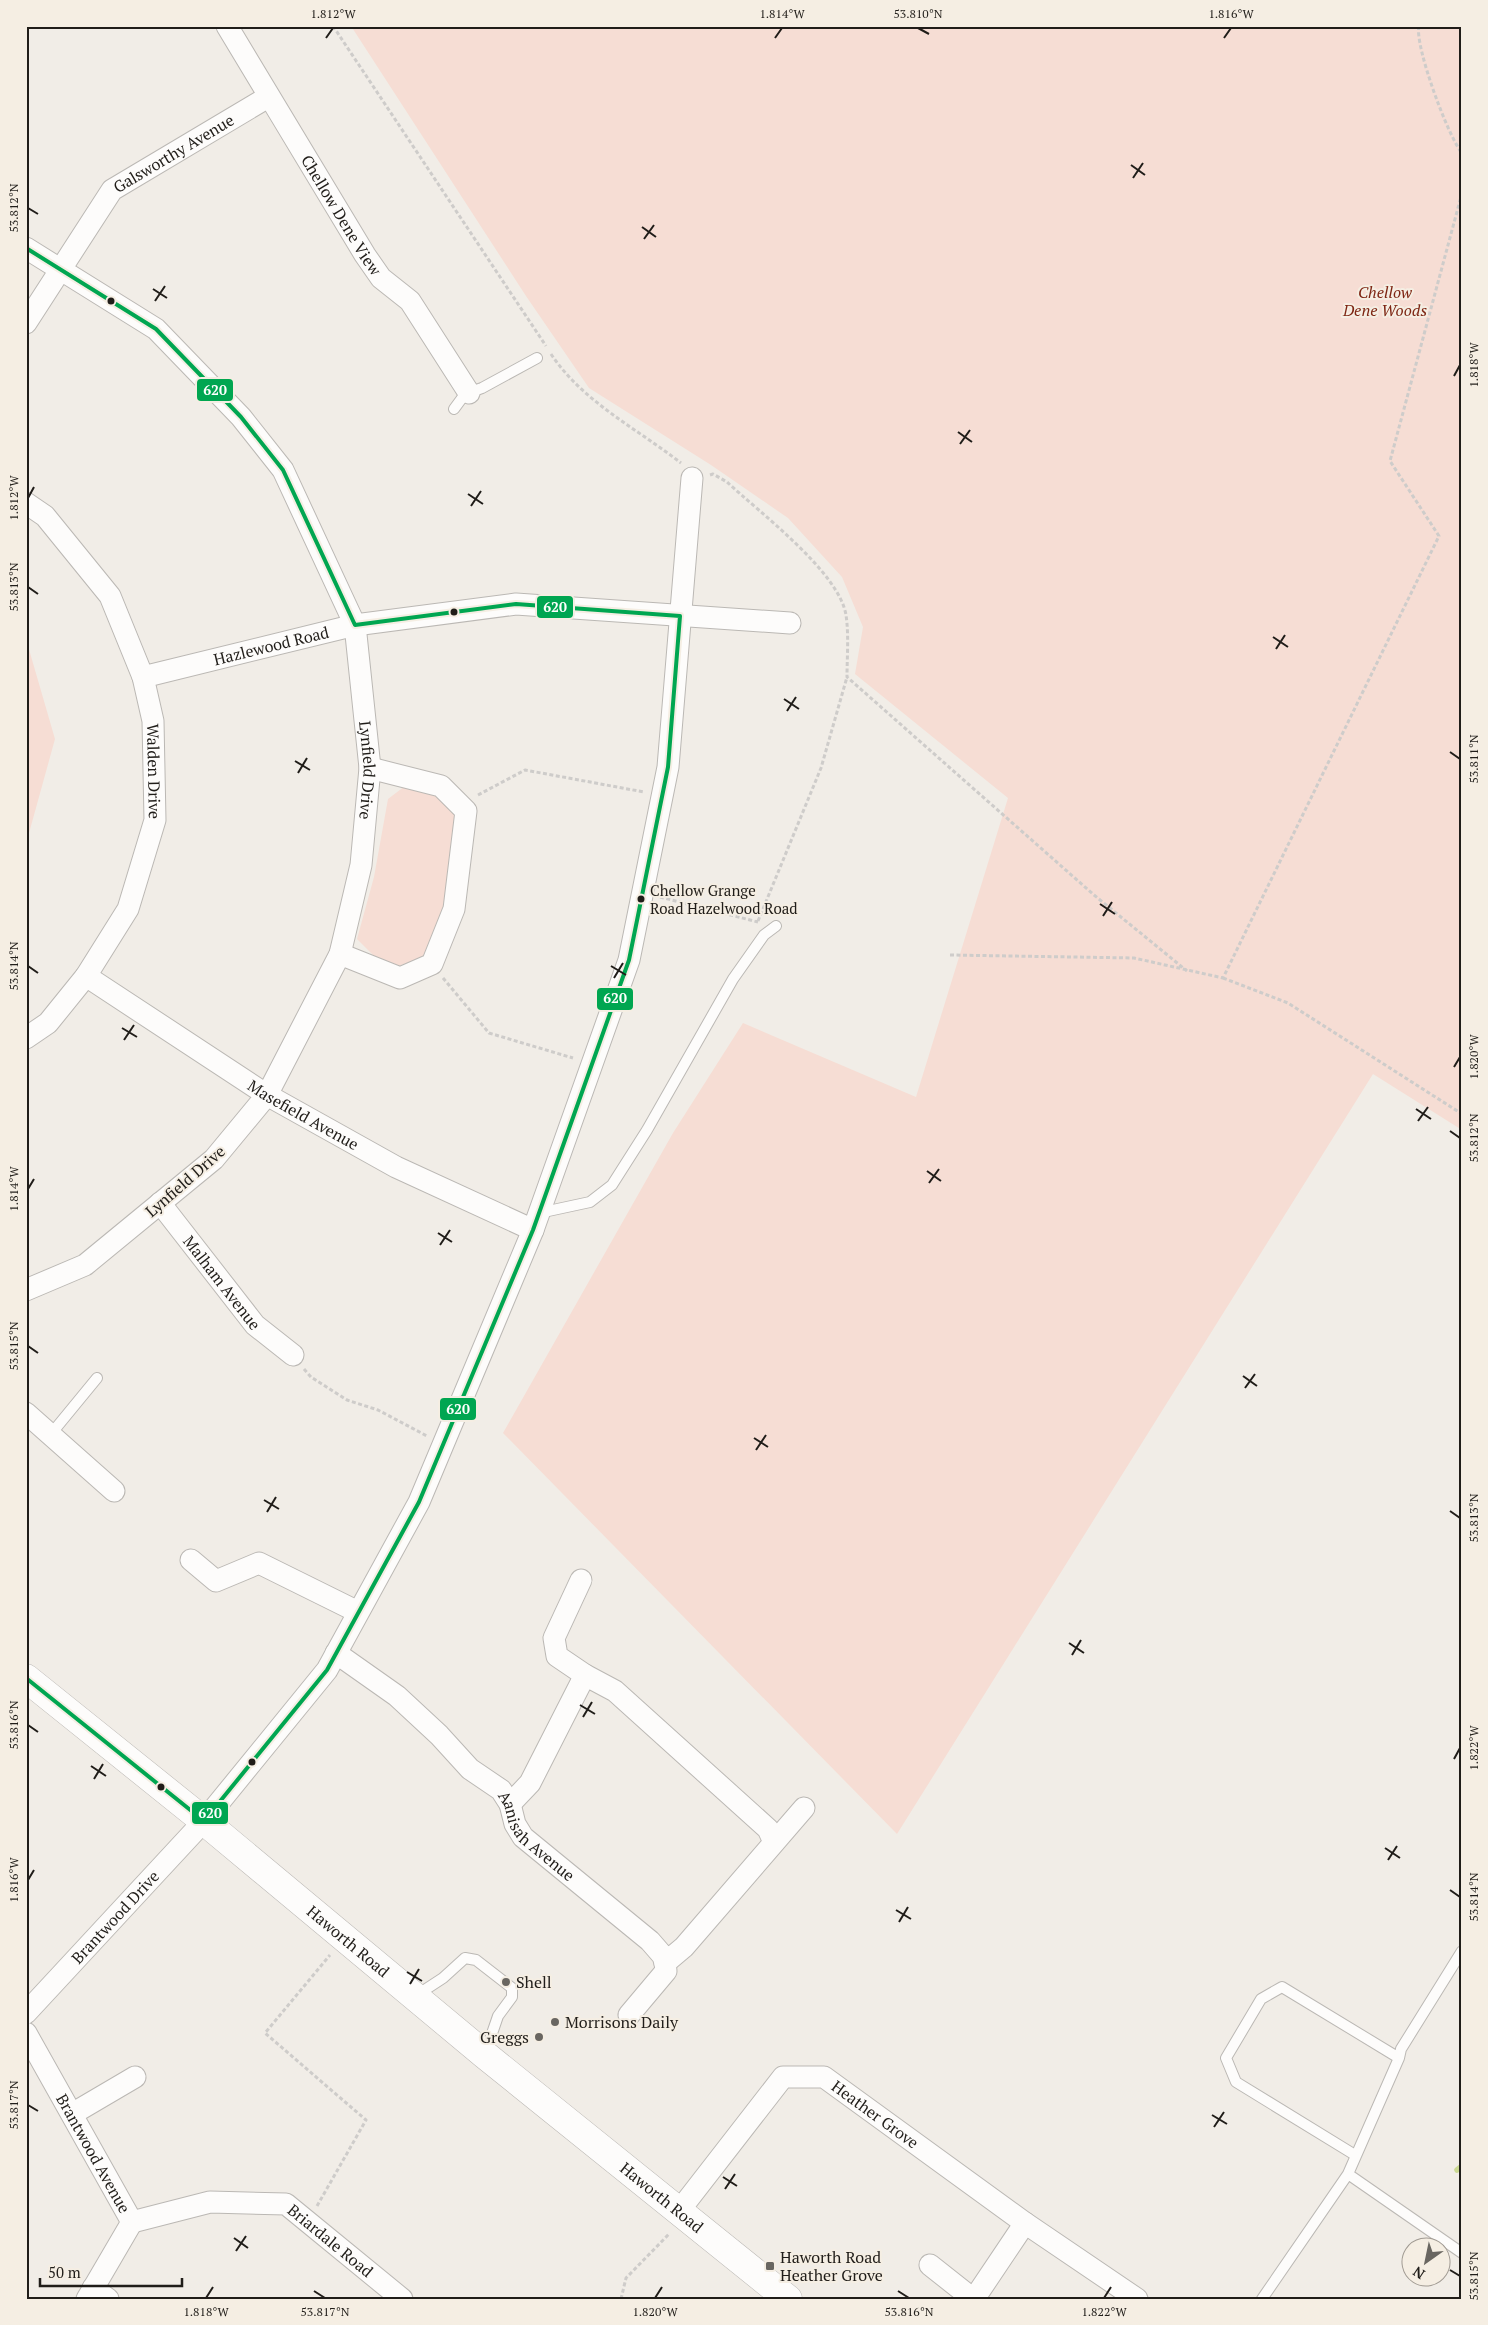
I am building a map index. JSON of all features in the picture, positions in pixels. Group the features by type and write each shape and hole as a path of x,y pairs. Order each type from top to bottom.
{"main road":[{"name":"Haworth Road","path":"26,1678 204,1821 485,2055 788,2299"}],"street":[{"name":"Chellow Dene View","path":"227,26 268,97 365,255 381,278 410,301 469,392"},
{"name":"Galsworthy Avenue","path":"26,323 112,190 268,97"},
{"name":"Lynfield Drive","path":"26,248 156,329 241,418 284,470 355,625 370,768 361,865 340,954 267,1095 214,1159 85,1266 26,1290"},
{"name":"Brantwood Drive","path":"26,2014 204,1821 327,1670 419,1502 536,1221 629,960 668,767 692,478"},
{"name":"Walden Drive","path":"26,502 45,516 110,596 143,677 153,721 155,820 128,908 86,976 48,1023 26,1038"},
{"name":"Hazlewood Road","path":"143,677 355,625 516,604 790,623"},
{"path":"340,954 400,978 432,964 454,909 466,811 441,786 370,768"},
{"name":"Masefield Avenue","path":"86,976 267,1095 396,1167 536,1221"},
{"name":"Malham Avenue","path":"160,1203 254,1325 292,1355"},
{"path":"26,1413 114,1491"},
{"path":"191,1560 216,1581 259,1564 358,1612"},
{"path":"581,1580 554,1638 556,1656 585,1675 615,1690 768,1829 774,1842"},
{"name":"Aanisah Avenue","path":"336,1653 378,1681 409,1706 470,1769 501,1790 510,1804 516,1824 523,1837 650,1942 663,1956 665,1963"},
{"path":"510,1804 530,1783 585,1675"},
{"path":"629,2014 666,1972 665,1963 684,1947 804,1808"},
{"name":"Brantwood Avenue","path":"26,2033 132,2222 96,2295"},
{"path":"72,2114 135,2076"},
{"name":"Heather Grove","path":"682,2214 783,2077 824,2077 1025,2223 1137,2299"},
{"name":"Briardale Road","path":"132,2222 210,2202 286,2204 402,2299"},
{"path":"930,2265 973,2299 1025,2223"}],"lane":[{"path":"454,409 462,397 469,392 482,388 537,358"},
{"path":"536,1221 590,1202 612,1185 647,1130 733,978 764,935 776,926"},
{"path":"50,1434 97,1378"},
{"path":"1262,2299 1348,2174 1399,2058 1400,2049 1462,1950"},
{"path":"414,1997 443,1978 465,1958 476,1960 512,1988 512,1997 498,2016 485,2055"},
{"path":"1355,2155 1236,2082 1226,2058 1261,2000 1282,1987 1399,2058"},
{"path":"1348,2174 1462,2253"}],"path":[{"path":"333,26 565,375 607,410 681,462 692,478 713,474 726,482 813,561 837,592 846,615 847,677 821,768 757,922"},
{"path":"1418,26 1424,59 1442,117 1462,153"},
{"path":"1223,978 1439,536 1390,461 1462,193"},
{"path":"847,677 1094,895 1187,971"},
{"path":"460,805 525,770 662,795"},
{"path":"642,893 776,926"},
{"path":"950,955 1134,958 1223,978 1288,1003 1462,1114"},
{"path":"432,964 489,1033 592,1064"},
{"path":"292,1355 311,1377 347,1400 378,1410 443,1444"},
{"path":"308,2221 366,2120 265,2033 344,1938"},
{"path":"620,2299 626,2278 682,2214"}],"green space":[{"name":"Chellow Dene Woods","path":"351,26 1462,26 1462,1130 1373,1074 897,1834 503,1433 673,1133 743,1023 916,1097 1008,798 855,674 863,627 842,577 788,518 711,465 589,388 526,296"},
{"path":"26,639 55,739 26,844"},
{"path":"405,786 439,794 458,813 444,905 425,957 398,966 375,957 357,939 374,877 388,799"}],"waterway":[{"path":"1457,2170 1462,2166"}],"transit line":[{"name":"620","path":"26,248 156,329 241,417 283,470 355,625 516,604 680,616 668,767 629,960 533,1230 419,1502 327,1670 204,1821 26,1678"}],"place":[{"name":"Chellow Grange Road Hazelwood Road","path":"641,899"},
{"name":"Shell","path":"506,1982"},
{"name":"Morrisons Daily","path":"555,2022"},
{"name":"Greggs","path":"539,2037"},
{"name":"Haworth Road Heather Grove","path":"770,2266"}]}
